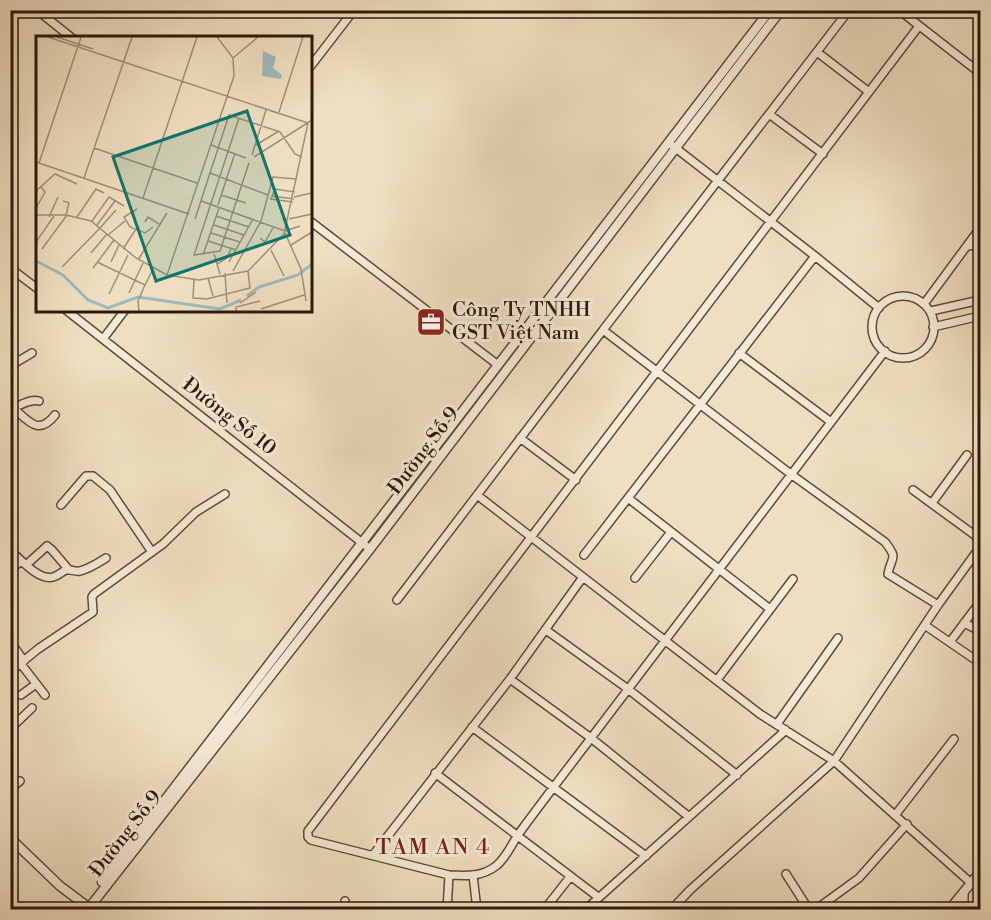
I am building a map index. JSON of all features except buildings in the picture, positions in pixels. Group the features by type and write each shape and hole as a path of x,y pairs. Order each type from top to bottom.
{"street":[{"path":"37,10 70,36"},
{"path":"312,65 354,10"},
{"name":"Đường Số 9","path":"88,907 672,146 770,10"},
{"name":"Đường Số 9","path":"367,546 498,365 781,10"},
{"path":"397,600 849,10"},
{"path":"899,10 981,73"},
{"path":"885,351 720,571 553,787 496,866 473,875 449,874 311,840 308,837 308,831 919,26"},
{"path":"817,52 869,92"},
{"path":"769,114 823,154"},
{"path":"672,146 879,308"},
{"path":"312,223 498,365"},
{"path":"924,304 981,228"},
{"path":"967,246 981,245"},
{"path":"584,555 815,256"},
{"path":"10,268 36,287"},
{"path":"903,296 914,298 924,304 931,311 933,327 929,344 916,354 901,357 885,351 878,344 873,328 874,318 879,308 892,298 903,296"},
{"path":"931,311 981,300"},
{"name":"Đường Số 10","path":"69,312 367,546"},
{"path":"103,339 123,312"},
{"path":"933,327 981,316"},
{"path":"603,330 792,475 885,542 895,558 888,574 938,605"},
{"path":"10,366 32,353"},
{"path":"739,353 831,422"},
{"path":"11,407 32,400 39,401"},
{"path":"11,407 39,427 46,425 55,415"},
{"path":"520,438 576,480"},
{"path":"932,503 968,455"},
{"path":"61,504 86,476 93,476 110,490 152,552"},
{"path":"913,490 981,539"},
{"path":"10,672 93,612 92,597 94,594 152,552 196,513 225,494"},
{"path":"477,495 760,714 834,761 976,883"},
{"path":"628,498 770,609"},
{"path":"635,578 671,532"},
{"path":"10,570 47,546 69,570"},
{"path":"670,909 834,761 938,605 981,547"},
{"path":"10,550 40,576 47,578 69,570 87,569 105,558"},
{"path":"373,855 510,679 583,577"},
{"path":"717,680 793,579"},
{"path":"950,642 981,602"},
{"path":"964,623 981,631"},
{"path":"926,626 981,663"},
{"path":"546,630 628,689 737,775"},
{"path":"777,724 838,638"},
{"path":"10,641 45,695"},
{"path":"510,679 591,738 688,816"},
{"path":"21,695 36,684"},
{"path":"10,729 32,708"},
{"path":"472,727 646,856"},
{"path":"585,909 786,730"},
{"path":"896,814 954,739"},
{"path":"435,773 598,897"},
{"path":"10,789 20,781"},
{"path":"815,909 859,878 907,824"},
{"path":"10,838 60,886 88,907"},
{"path":"950,909 964,892 976,883 981,872"},
{"path":"447,909 449,874"},
{"path":"786,874 808,909"},
{"path":"473,875 477,909"},
{"path":"544,909 570,877"},
{"path":"964,892 964,909"}],"place":[{"name":"Công Ty TNHH GST Việt Nam","path":"431,322"}],"district":[{"name":"TAM AN 4","path":"433,847"}]}
